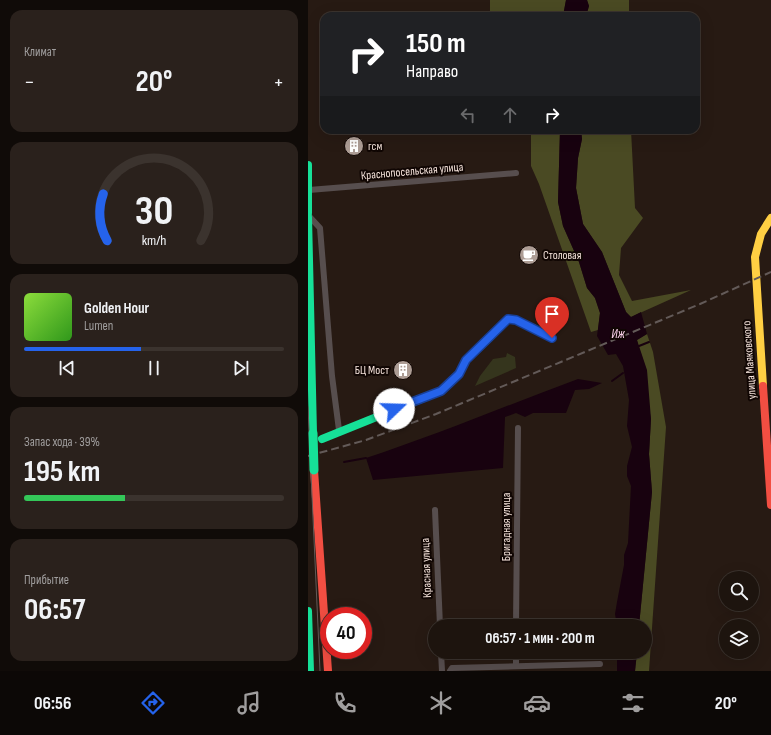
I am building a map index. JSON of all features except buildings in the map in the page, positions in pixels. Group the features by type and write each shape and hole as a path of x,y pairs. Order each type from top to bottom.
{"main road":[{"path":"308,165 314,470 328,671"},
{"name":"улица Маяковского","path":"771,218 761,234 755,257 771,505"},
{"path":"322,439 339,430 441,391 459,374 466,360 508,319 516,320 552,338"},
{"path":"308,611 310,671"}],"street":[{"name":"Краснопосельская улица","path":"308,190 516,173"},
{"path":"308,215 320,228 332,376 339,430"},
{"name":"Бригадная улица","path":"516,619 518,428"},
{"name":"Красная улица","path":"435,510 440,619"},
{"path":"441,659 442,671"},
{"path":"516,659 516,666"},
{"path":"450,671 452,668 516,666 574,668 600,664"}],"shaded area":[{"path":"490,0 566,0 564,12 490,12"},
{"path":"587,0 629,0 629,12 587,12 589,6"},
{"path":"531,134 560,134 558,202 563,226 579,262 587,288 595,298 600,313 598,330 591,332 539,184 531,166"},
{"path":"581,134 631,134 635,208 643,218 621,248 619,275 632,301 691,290 631,317 626,312 602,252 583,224 576,188 578,158 582,139"},
{"path":"647,334 653,352 666,427 652,628 652,619 640,619 652,492 649,454 651,419 637,340"},
{"path":"507,353 515,357 516,368 475,386 480,376 493,359 506,357"},
{"path":"636,659 650,659 649,671 635,671"}],"water":[{"path":"566,0 587,0 589,6 587,12 564,12"},
{"name":"Иж","path":"560,134 581,134 576,188 583,224 602,252 626,312 631,317 641,312 647,334 637,340 647,370 651,419 649,454 652,492 640,619 616,619 615,614 624,565 624,555 628,543 631,486 627,476 627,466 632,447 627,426 629,400 623,366 616,354 608,355 597,336 600,313 595,298 587,288 579,262 563,226 558,202"},
{"path":"578,379 602,383 589,389 575,390 566,413 533,413 525,417 516,413 505,417 503,468 373,480 366,458 446,430"},
{"path":"617,659 636,659 635,671 617,671"}],"waterway":[{"path":"639,346 649,342"},
{"path":"612,381 623,373"},
{"path":"344,462 366,458"}],"tram line":[{"path":"308,407 320,671"}],"railway":[{"path":"308,456 366,440 436,414 700,304 771,272"}],"traffic: fast":[{"path":"308,165 308,213"},
{"path":"308,217 313,433"},
{"path":"322,439 441,391 459,374 466,360 494,333"},
{"path":"313,433 314,470"},
{"path":"308,611 310,671"}],"traffic: slow":[{"path":"763,386 755,257 761,234 771,218"},
{"path":"494,333 508,319 516,320 552,337"}],"traffic: jam":[{"path":"763,386 771,505"},
{"path":"314,470 328,671"}],"place":[{"name":"гсм","path":"354,146"},
{"name":"Столовая","path":"529,255"},
{"name":"БЦ Мост","path":"403,370"}],"route":[{"path":"394,409 441,391 459,374 466,360 508,319 516,320 552,338"}]}
